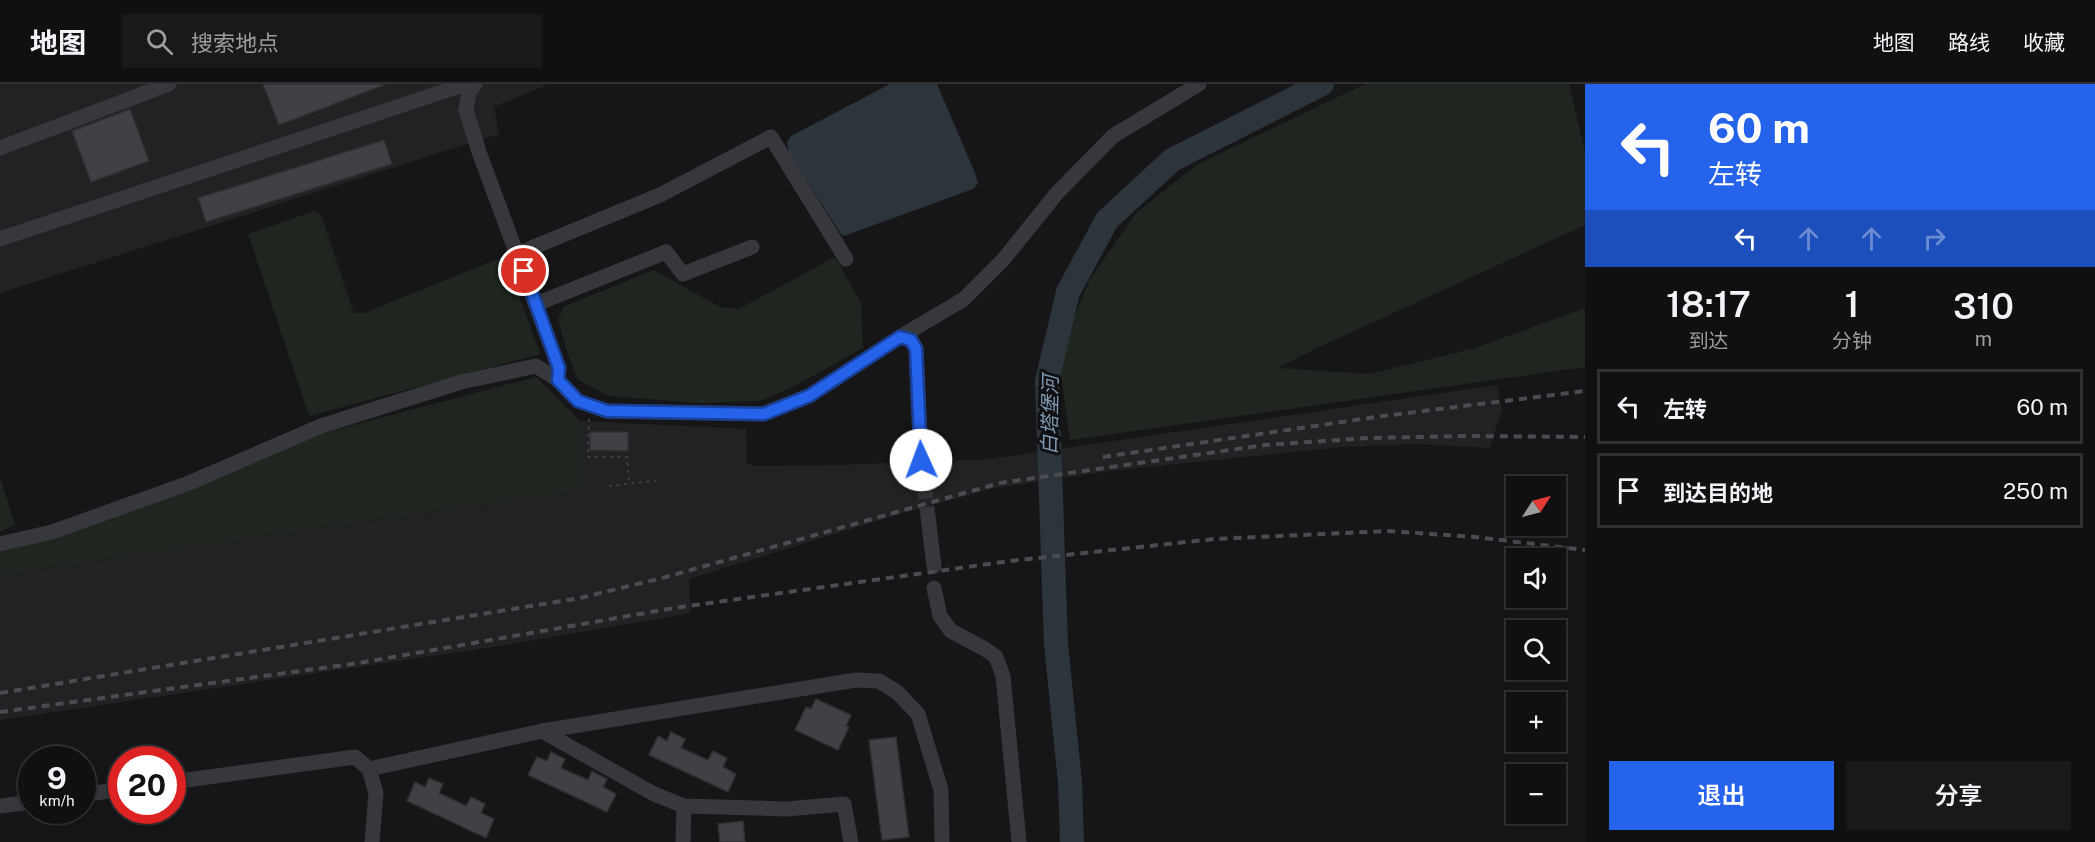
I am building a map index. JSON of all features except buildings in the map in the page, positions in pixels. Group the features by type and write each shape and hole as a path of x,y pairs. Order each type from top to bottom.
{"street":[{"path":"0,148 169,84"},
{"path":"0,239 465,84"},
{"path":"475,84 469,92 466,110 479,152 559,368 558,380"},
{"path":"0,544 52,532 189,483 321,426 461,382 536,366 558,380 578,401 607,411 764,414 809,396 964,299 1003,260 1058,193 1113,136 1199,84"},
{"path":"518,254 660,195 771,137 846,259"},
{"path":"536,304 666,252 683,274 752,247"},
{"path":"900,337 911,340 916,349 921,460"},
{"path":"928,516 934,566"},
{"path":"934,588 940,616 951,631 996,657 1003,676 1018,842"},
{"path":"369,769 542,731 856,680 879,681 897,692 918,714 941,790 942,842"},
{"path":"542,731 654,794 684,806 788,809 844,804 851,842"},
{"path":"186,780 355,757 369,769 376,793 372,842"},
{"path":"0,806 18,804"},
{"path":"683,842 684,806"}],"path":[{"path":"589,405 588,457 627,457 629,484"},
{"path":"609,486 661,480"}],"shaded area":[{"path":"0,84 549,84 494,107 499,134 0,293"},
{"path":"890,84 937,84 978,183 973,189 844,236 789,153 787,143 791,136"},
{"path":"1365,84 1569,84 1585,152 1585,225 1278,368 1369,374 1475,348 1585,308 1585,367 1070,440 1061,374 1069,330 1089,281 1136,213 1198,164"},
{"path":"315,211 322,217 354,313 364,313 505,256 540,354 309,416 248,234"},
{"path":"835,257 861,303 863,348 795,386 759,401 699,403 609,396 578,380 558,320 563,307 654,270 720,307 739,309"},
{"path":"536,377 580,421 581,490 0,575 0,552 88,527 316,435"},
{"path":"1497,385 1502,410 1489,448 1419,444 1341,447 1110,471 995,488 906,512 689,579 691,613 506,645 0,720 0,575 581,490 580,421 746,429 747,464 754,466 990,459"},
{"path":"0,477 15,525 0,532"}],"waterway":[{"name":"白塔堡河","path":"1072,842 1070,782 1056,644 1047,381 1068,292 1107,220 1172,160 1322,84"}],"tunnel":[{"path":"921,461 928,516"}],"railway":[{"path":"1103,457 1383,416 1585,391"},
{"path":"0,693 580,598 666,577 1000,483 1265,445 1368,438 1585,437"},
{"path":"0,712 359,663 674,608 1010,561 1214,539 1388,531 1475,537 1585,550"}],"route":[{"path":"524,271 559,368 558,380 578,401 607,411 764,414 809,396 900,337 911,340 916,349 921,460"}]}
